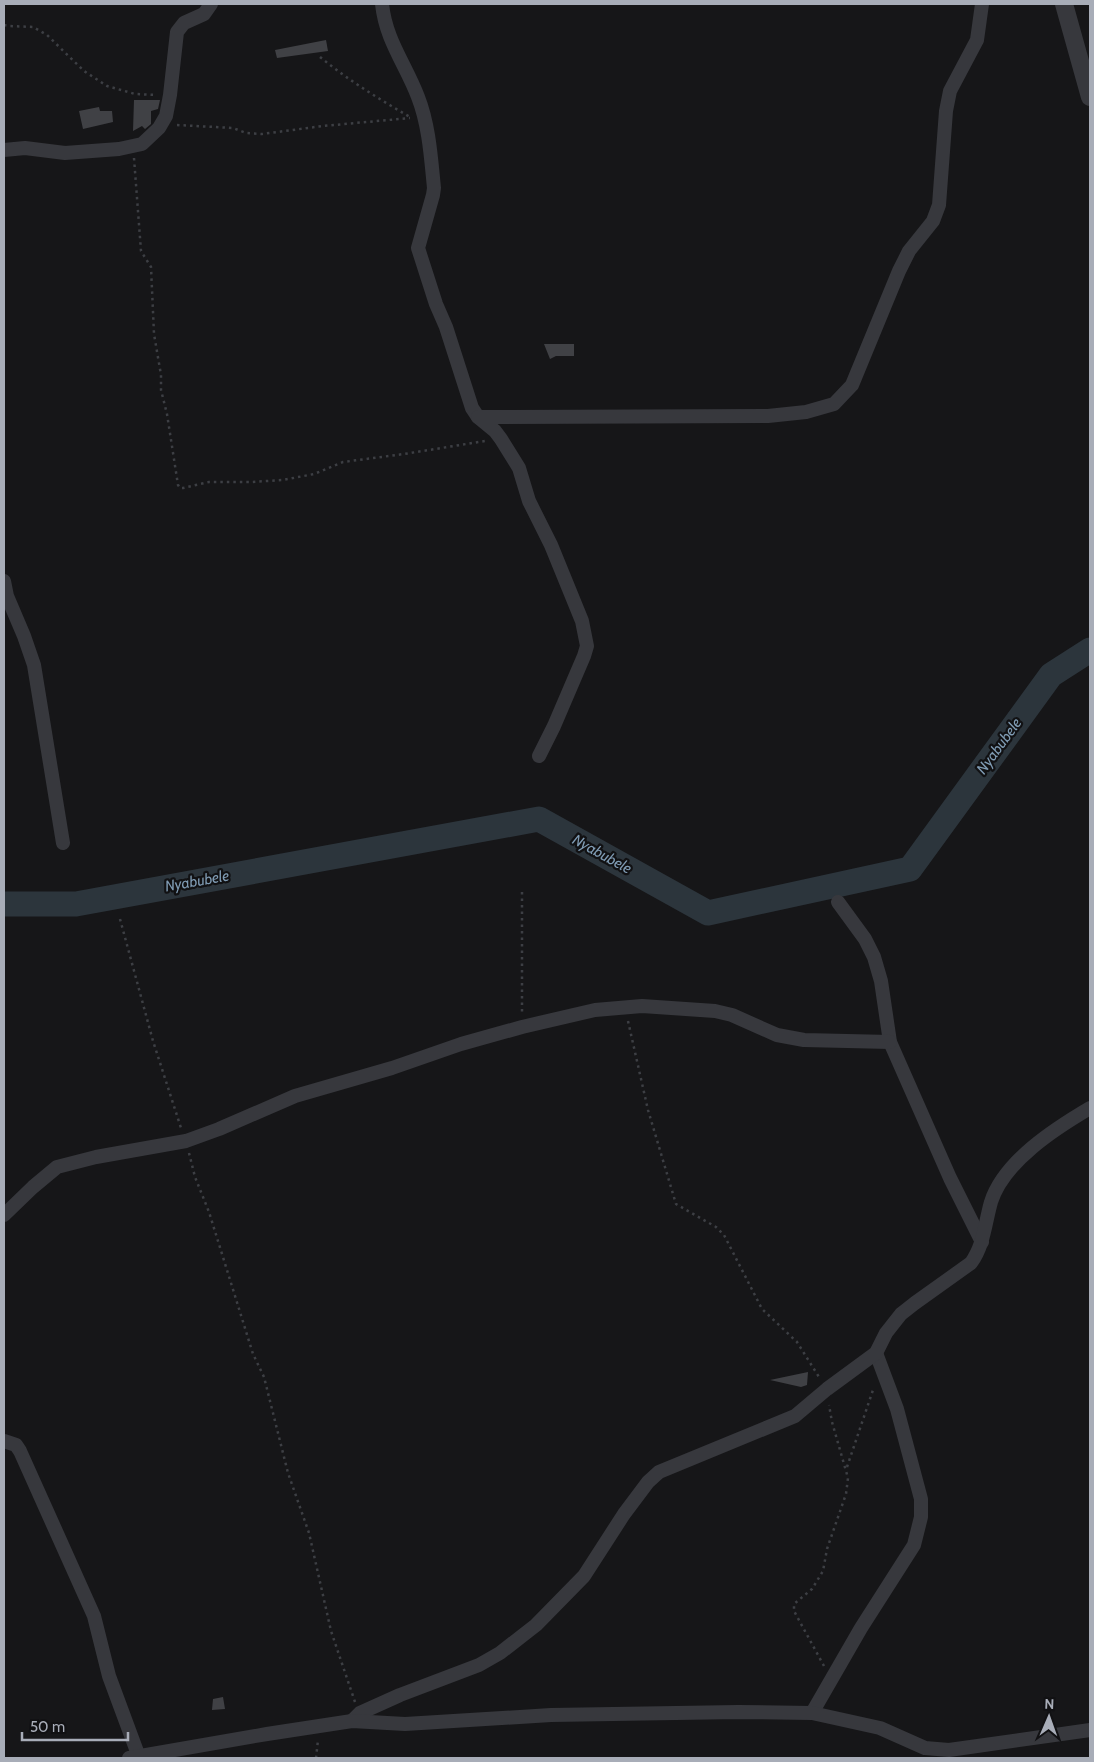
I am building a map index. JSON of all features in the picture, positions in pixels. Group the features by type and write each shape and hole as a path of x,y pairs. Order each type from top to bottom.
{"street":[{"path":"4,150 25,148 65,153 119,149 142,144 161,125 166,116 177,32 184,23 204,14 211,4"},
{"path":"382,4 390,42 418,96 429,139 434,188 418,248 436,304 446,327 472,408 478,417 495,431 519,468 529,501 551,545 585,631 587,646 584,656 554,726 538,756"},
{"path":"478,417 768,416 806,412 834,404 852,385 905,258 932,221 939,205 946,111 950,91 976,40 982,4"},
{"path":"1064,4 1090,97"},
{"path":"4,581 7,596 34,665 63,843"},
{"path":"838,902 865,939 874,957 881,981 890,1042 950,1178 982,1242"},
{"path":"4,1215 34,1186 58,1167 96,1157 186,1141 219,1129 295,1096 392,1068 461,1044 595,1010 642,1006 715,1011 732,1015 776,1035 804,1040 890,1042"},
{"path":"812,1713 861,1628 914,1545 921,1517 921,1499 902,1427 879,1359 886,1333 901,1314 915,1302 970,1263 977,1255 992,1200 1014,1164 1057,1128 1090,1108"},
{"path":"4,1441 16,1445 20,1451 94,1616 109,1676 134,1757 356,1717 400,1695 479,1664 500,1653 536,1625 584,1576 624,1514 648,1482 659,1472 795,1416 827,1389 879,1359"},
{"path":"356,1717 405,1724 561,1715 738,1712 812,1713 880,1728 925,1748 949,1750 1090,1730"}],"path":[{"path":"4,25 33,27 47,35 84,71 107,86 135,94 170,95"},
{"path":"161,125 216,126 262,134 412,118 375,96 320,57"},
{"path":"133,146 140,251 151,267 154,334 161,375 161,390 180,488 208,482 283,480 314,474 342,462 501,439"},
{"path":"522,892 522,1027"},
{"path":"120,919 152,1041 186,1141 195,1177 210,1212 252,1354 264,1377 288,1473 309,1533 331,1631 351,1694 356,1717"},
{"path":"625,1008 648,1110 676,1204 716,1227 724,1235 762,1309 797,1342 827,1389 832,1422 848,1478 846,1494 827,1549 822,1571 812,1589 794,1604 794,1611 795,1616 832,1679"},
{"path":"846,1468 871,1401 879,1359"}],"building":[{"path":"326,40 328,51 277,58 275,50"},
{"path":"134,100 160,100 158,109 151,111 151,124 145,129 142,126 133,131"},
{"path":"99,107 100,111 112,111 113,122 83,129 79,111"},
{"path":"544,344 574,344 574,356 556,356 550,359"},
{"path":"808,1372 807,1385 801,1387 770,1380"},
{"path":"223,1697 225,1709 212,1710 213,1699"}],"waterway":[{"name":"Nyabubele","path":"4,904 76,904 539,819 708,913 910,869 1051,675 1090,650"}]}
